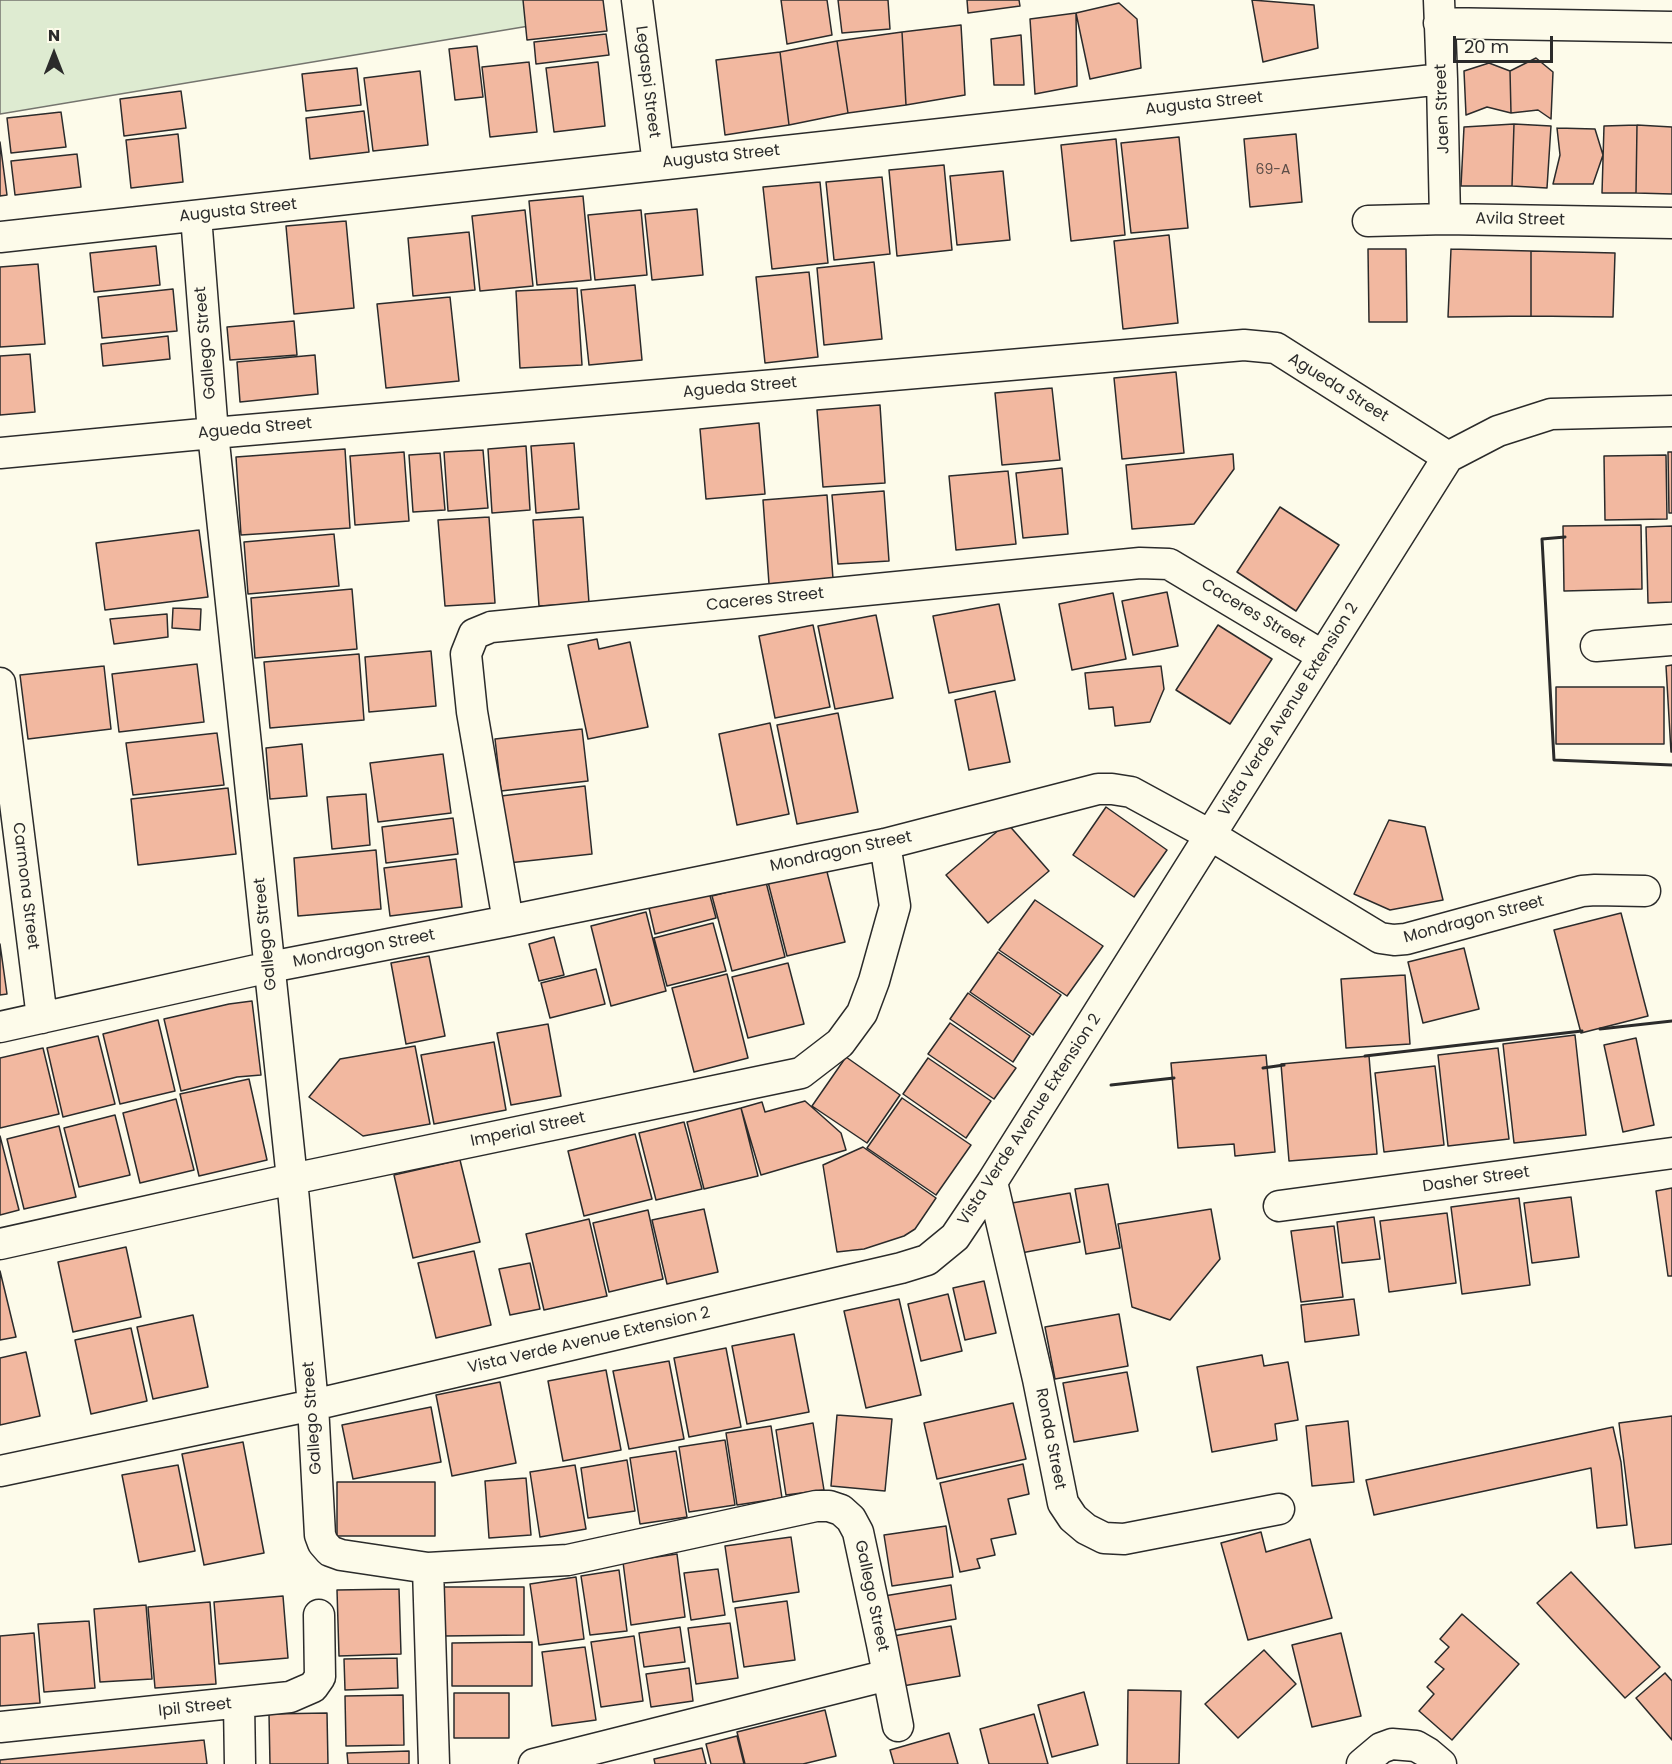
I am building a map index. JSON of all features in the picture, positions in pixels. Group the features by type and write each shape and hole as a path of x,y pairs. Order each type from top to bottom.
{"street":[{"name":"Legaspi Street","path":"637,0 658,164"},
{"path":"1439,11 1672,27"},
{"name":"Jaen Street","path":"1439,11 1445,219"},
{"name":"Augusta Street","path":"0,237 1442,79"},
{"name":"Gallego Street","path":"196,216 213,433 292,1179 313,1405 320,1535 323,1543 330,1551 341,1556 428,1568 568,1560 816,1506 829,1506 841,1510 851,1519 858,1532 898,1726"},
{"name":"Avila Street","path":"1368,221 1445,219 1672,223"},
{"name":"Agueda Street","path":"0,453 1244,345 1276,348 1448,457"},
{"path":"1448,457 1498,431 1551,414 1672,411"},
{"name":"Vista Verde Avenue Extension 2","path":"0,1471 313,1405 901,1268 927,1260 955,1238 992,1182 1448,457"},
{"name":"Caceres Street","path":"508,921 472,712 466,654 474,634 491,627 1140,563 1169,564 1323,656"},
{"path":"1596,646 1672,640"},
{"name":"Carmona Street","path":"0,683 42,1018"},
{"name":"Mondragon Street","path":"0,1027 270,968 885,844 1098,789 1131,792 1210,835 1380,938 1406,939 1582,891 1645,891"},
{"name":"Imperial Street","path":"0,1244 292,1179 801,1074 840,1042 862,1013 874,981 895,906 885,844"},
{"name":"Dasher Street","path":"1279,1206 1672,1153"},
{"name":"Ronda Street","path":"992,1182 1038,1379 1063,1503 1072,1518 1086,1529 1104,1538 1124,1539 1279,1509"},
{"path":"428,1568 434,1764"},
{"name":"Ipil Street","path":"0,1727 290,1697 313,1687 320,1677 319,1614"},
{"name":"Gallego Street","path":"534,1764 888,1675"},
{"path":"239,1703 240,1764"},
{"path":"1362,1764 1381,1748 1392,1744 1403,1744 1416,1746 1428,1752 1441,1764"}],"green space":[{"path":"0,0 533,0 535,25 0,114"}],"building":[{"path":"523,0 603,0 607,31 527,40"},
{"path":"781,0 827,0 832,35 787,44"},
{"path":"838,0 888,0 890,29 842,33"},
{"path":"967,0 1019,0 1020,6 968,13"},
{"path":"1252,0 1314,5 1318,48 1263,62"},
{"path":"1119,3 1137,19 1141,68 1090,79 1076,13"},
{"path":"1076,13 1077,86 1035,94 1030,19"},
{"path":"961,25 965,95 906,105 902,32"},
{"path":"902,32 906,105 848,113 837,41"},
{"path":"606,34 609,55 536,64 534,42"},
{"path":"1021,35 1024,85 994,85 991,39"},
{"path":"837,41 848,113 789,125 780,52"},
{"path":"477,46 483,97 455,100 449,49"},
{"path":"780,52 789,125 725,135 716,60"},
{"path":"1536,58 1553,72 1551,119 1538,110 1511,113 1510,71"},
{"path":"529,62 537,132 490,137 482,67"},
{"path":"598,62 605,126 554,132 546,68"},
{"path":"1489,63 1510,71 1511,113 1487,107 1466,115 1464,71"},
{"path":"357,68 361,105 306,111 302,74"},
{"path":"420,71 428,145 373,151 364,78"},
{"path":"181,91 186,128 124,136 120,99"},
{"path":"364,111 369,152 310,159 306,118"},
{"path":"61,112 66,147 11,153 7,118"},
{"path":"1514,124 1551,126 1547,188 1512,186"},
{"path":"1514,124 1512,186 1461,186 1464,127"},
{"path":"1637,125 1672,127 1672,194 1636,193"},
{"path":"1637,125 1636,193 1602,193 1604,126"},
{"path":"1557,128 1595,129 1603,155 1593,184 1553,184 1560,155"},
{"path":"178,134 183,182 131,188 126,140"},
{"path":"1296,134 1302,202 1250,207 1244,139"},
{"path":"1179,137 1188,228 1131,233 1121,143"},
{"path":"1116,139 1125,235 1071,241 1061,145"},
{"path":"0,142 7,195 0,196"},
{"path":"77,154 81,187 15,195 11,161"},
{"path":"944,165 952,250 897,256 889,170"},
{"path":"1003,171 1010,240 957,245 950,176"},
{"path":"882,177 890,254 834,260 826,182"},
{"path":"820,182 828,263 772,269 763,187"},
{"path":"583,196 591,280 537,285 529,201"},
{"path":"697,209 703,275 652,280 645,214"},
{"path":"525,210 533,286 480,291 472,216"},
{"path":"641,210 647,275 595,280 588,215"},
{"path":"346,221 354,308 294,314 286,226"},
{"path":"469,232 475,290 413,296 408,238"},
{"path":"1169,235 1178,323 1123,329 1114,241"},
{"path":"156,246 160,285 94,292 90,253"},
{"path":"1368,249 1406,249 1407,322 1369,322"},
{"path":"1451,249 1531,251 1531,316 1448,317"},
{"path":"1531,251 1615,253 1613,317 1531,316"},
{"path":"874,262 882,339 824,345 817,268"},
{"path":"38,264 45,344 0,347 0,267"},
{"path":"809,272 818,357 765,363 756,277"},
{"path":"635,285 642,360 589,365 581,290"},
{"path":"577,288 582,365 520,368 516,291"},
{"path":"173,289 177,331 102,338 98,297"},
{"path":"450,297 459,381 386,388 377,304"},
{"path":"294,321 297,355 230,360 227,327"},
{"path":"168,336 170,359 103,366 101,344"},
{"path":"30,354 35,412 0,415 0,356"},
{"path":"315,355 318,394 240,402 237,362"},
{"path":"1176,372 1184,453 1122,459 1114,378"},
{"path":"1052,388 1060,460 1002,465 995,393"},
{"path":"880,405 885,483 823,487 817,410"},
{"path":"759,423 765,494 706,499 700,429"},
{"path":"574,443 579,509 536,513 531,446"},
{"path":"526,446 530,510 492,513 488,449"},
{"path":"345,449 350,528 241,535 236,457"},
{"path":"483,450 488,508 448,511 444,452"},
{"path":"404,452 409,521 355,525 350,456"},
{"path":"1668,452 1672,452 1672,513 1669,513"},
{"path":"440,453 445,510 413,512 409,455"},
{"path":"1233,454 1234,469 1194,524 1132,529 1126,465"},
{"path":"1666,455 1667,519 1605,520 1604,456"},
{"path":"1062,468 1068,534 1023,538 1016,473"},
{"path":"1008,471 1016,544 956,550 949,476"},
{"path":"884,491 889,561 838,564 832,495"},
{"path":"827,495 833,579 769,584 763,500"},
{"path":"1280,507 1339,545 1296,611 1237,572"},
{"path":"489,517 495,603 445,606 438,520"},
{"path":"583,517 589,603 539,606 533,520"},
{"path":"1641,525 1642,589 1564,591 1563,526"},
{"path":"1672,526 1672,602 1648,603 1646,527"},
{"path":"199,530 208,597 105,610 96,543"},
{"path":"334,534 339,586 248,594 244,542"},
{"path":"352,589 357,649 255,658 251,598"},
{"path":"1167,592 1178,646 1133,655 1122,601"},
{"path":"1113,593 1126,659 1072,670 1059,604"},
{"path":"999,604 1015,680 949,693 933,616"},
{"path":"173,608 201,609 200,630 172,628"},
{"path":"167,614 168,637 114,644 110,619"},
{"path":"876,615 893,698 835,709 818,626"},
{"path":"813,625 830,707 775,718 759,636"},
{"path":"1218,625 1272,659 1230,724 1176,690"},
{"path":"597,639 599,649 630,642 648,727 588,739 568,645"},
{"path":"431,651 436,706 369,712 365,657"},
{"path":"359,654 364,720 270,728 264,662"},
{"path":"197,664 204,722 119,732 112,674"},
{"path":"1672,665 1672,752 1671,752 1666,666"},
{"path":"104,666 111,729 28,739 20,675"},
{"path":"1161,666 1164,689 1150,722 1115,726 1113,707 1089,709 1085,673"},
{"path":"1556,687 1664,687 1664,744 1556,744"},
{"path":"995,691 1010,762 969,770 955,700"},
{"path":"838,713 858,812 797,824 777,725"},
{"path":"770,723 789,814 737,825 719,734"},
{"path":"582,729 588,781 501,791 495,739"},
{"path":"217,733 224,785 133,795 126,743"},
{"path":"302,744 307,796 270,799 266,748"},
{"path":"443,754 451,813 378,822 370,763"},
{"path":"585,786 592,854 508,863 501,796"},
{"path":"228,788 236,854 138,865 131,799"},
{"path":"366,794 370,845 332,849 327,797"},
{"path":"1106,807 1167,850 1134,897 1073,855"},
{"path":"453,818 458,854 386,863 382,827"},
{"path":"1389,820 1425,827 1443,900 1390,910 1354,894"},
{"path":"1007,823 1049,871 988,923 946,875"},
{"path":"376,850 381,909 298,916 294,858"},
{"path":"456,859 462,907 390,916 384,868"},
{"path":"826,868 845,942 787,956 768,882"},
{"path":"766,882 785,957 732,971 712,896"},
{"path":"709,892 716,918 655,934 649,908"},
{"path":"1035,900 1103,946 1067,996 999,950"},
{"path":"646,912 666,991 611,1006 591,926"},
{"path":"1621,913 1648,1016 1581,1033 1554,930"},
{"path":"713,923 726,971 667,986 654,938"},
{"path":"554,937 564,975 539,981 529,944"},
{"path":"0,944 7,994 0,995"},
{"path":"1464,948 1479,1009 1423,1023 1408,962"},
{"path":"998,952 1061,995 1033,1035 970,992"},
{"path":"429,956 445,1036 406,1044 391,963"},
{"path":"788,963 804,1024 748,1038 732,977"},
{"path":"596,969 605,1004 550,1018 541,983"},
{"path":"727,974 748,1058 694,1072 672,988"},
{"path":"1405,975 1410,1044 1346,1048 1341,979"},
{"path":"968,993 1030,1036 1013,1062 950,1019"},
{"path":"252,1001 261,1075 237,1077 181,1091 164,1019"},
{"path":"158,1020 175,1091 120,1104 103,1034"},
{"path":"950,1023 1016,1068 994,1099 928,1054"},
{"path":"548,1024 561,1096 511,1105 497,1033"},
{"path":"1575,1035 1586,1135 1514,1143 1503,1044"},
{"path":"98,1036 115,1104 63,1117 47,1048"},
{"path":"1636,1038 1654,1125 1623,1132 1604,1045"},
{"path":"494,1042 506,1110 434,1124 421,1055"},
{"path":"415,1046 430,1124 363,1136 309,1097 340,1059"},
{"path":"43,1048 59,1114 0,1128 0,1058"},
{"path":"1498,1048 1509,1139 1448,1146 1438,1055"},
{"path":"1266,1055 1275,1152 1235,1156 1234,1144 1178,1148 1171,1063"},
{"path":"1369,1056 1377,1154 1289,1161 1281,1064"},
{"path":"846,1057 900,1095 867,1143 812,1106"},
{"path":"928,1058 991,1101 966,1138 903,1094"},
{"path":"1435,1066 1444,1145 1384,1152 1375,1073"},
{"path":"249,1079 267,1160 199,1176 180,1094"},
{"path":"902,1098 971,1145 936,1195 867,1148"},
{"path":"176,1099 194,1170 140,1183 123,1113"},
{"path":"805,1101 841,1133 846,1150 761,1175 741,1108 762,1102 765,1112"},
{"path":"741,1108 758,1176 704,1189 687,1122"},
{"path":"115,1115 130,1175 79,1187 64,1128"},
{"path":"684,1122 702,1189 656,1200 639,1133"},
{"path":"59,1126 76,1197 24,1209 7,1139"},
{"path":"635,1134 652,1199 584,1216 568,1151"},
{"path":"0,1136 19,1210 0,1215"},
{"path":"863,1147 936,1198 915,1229 904,1236 864,1249 837,1252 823,1165"},
{"path":"460,1160 480,1242 413,1258 394,1175"},
{"path":"1108,1184 1120,1248 1086,1254 1075,1189"},
{"path":"1672,1188 1672,1276 1668,1276 1656,1191"},
{"path":"1070,1193 1080,1242 1021,1253 1012,1203"},
{"path":"1571,1197 1579,1257 1532,1263 1524,1203"},
{"path":"1519,1198 1530,1285 1462,1294 1451,1207"},
{"path":"704,1209 718,1272 667,1284 652,1220"},
{"path":"1211,1209 1220,1259 1170,1320 1132,1307 1118,1224"},
{"path":"648,1210 663,1279 609,1292 593,1223"},
{"path":"1447,1213 1456,1283 1389,1292 1380,1221"},
{"path":"1374,1217 1380,1259 1342,1263 1337,1222"},
{"path":"589,1219 607,1296 544,1310 526,1234"},
{"path":"1334,1226 1343,1297 1301,1302 1291,1231"},
{"path":"126,1247 141,1317 73,1332 58,1262"},
{"path":"474,1251 491,1325 436,1338 418,1263"},
{"path":"530,1263 540,1309 510,1315 499,1269"},
{"path":"0,1271 16,1337 0,1340"},
{"path":"984,1281 996,1333 965,1340 953,1288"},
{"path":"948,1294 962,1351 921,1361 908,1304"},
{"path":"899,1299 921,1395 866,1408 844,1311"},
{"path":"1354,1299 1359,1335 1305,1342 1301,1305"},
{"path":"1119,1314 1128,1366 1055,1379 1045,1327"},
{"path":"193,1315 208,1387 153,1399 137,1327"},
{"path":"131,1328 147,1401 91,1414 75,1340"},
{"path":"794,1334 809,1412 747,1424 732,1346"},
{"path":"726,1348 741,1427 689,1437 674,1358"},
{"path":"26,1352 40,1416 0,1425 0,1358"},
{"path":"1262,1355 1264,1366 1288,1362 1298,1420 1275,1424 1277,1440 1212,1452 1197,1367"},
{"path":"669,1361 684,1439 629,1449 613,1371"},
{"path":"606,1370 621,1450 563,1461 548,1381"},
{"path":"1127,1372 1138,1431 1074,1442 1063,1383"},
{"path":"500,1382 516,1463 452,1476 436,1395"},
{"path":"1013,1403 1026,1459 937,1479 924,1423"},
{"path":"431,1407 441,1462 353,1479 342,1425"},
{"path":"837,1415 892,1419 885,1491 831,1486"},
{"path":"1672,1416 1672,1544 1635,1548 1619,1423"},
{"path":"1348,1421 1354,1482 1312,1486 1306,1426"},
{"path":"813,1423 824,1490 786,1495 776,1430"},
{"path":"771,1426 782,1498 737,1505 726,1433"},
{"path":"1613,1427 1621,1462 1627,1525 1597,1528 1591,1468 1374,1515 1366,1480"},
{"path":"725,1440 735,1505 689,1512 679,1447"},
{"path":"243,1442 264,1553 204,1565 182,1454"},
{"path":"676,1451 687,1517 640,1524 630,1458"},
{"path":"627,1460 635,1511 588,1518 581,1468"},
{"path":"1023,1464 1029,1494 1008,1499 1016,1534 991,1539 995,1555 977,1559 980,1568 960,1572 940,1483"},
{"path":"178,1465 195,1551 139,1562 122,1475"},
{"path":"575,1465 586,1529 540,1537 530,1472"},
{"path":"526,1478 531,1535 489,1538 485,1481"},
{"path":"337,1482 435,1482 435,1536 337,1536"},
{"path":"946,1526 953,1577 892,1586 884,1535"},
{"path":"1261,1532 1266,1552 1310,1539 1332,1618 1248,1640 1221,1543"},
{"path":"791,1537 799,1592 733,1602 725,1546"},
{"path":"677,1554 685,1617 631,1625 623,1562"},
{"path":"718,1569 725,1615 691,1620 684,1573"},
{"path":"619,1570 627,1631 590,1635 581,1576"},
{"path":"1571,1572 1660,1667 1625,1698 1537,1603"},
{"path":"576,1577 584,1639 539,1645 530,1584"},
{"path":"951,1585 956,1619 884,1632 878,1597"},
{"path":"443,1587 524,1587 524,1635 444,1636"},
{"path":"399,1589 401,1654 339,1656 337,1590"},
{"path":"283,1596 288,1658 219,1664 214,1602"},
{"path":"787,1601 795,1660 744,1667 735,1608"},
{"path":"210,1602 216,1684 155,1688 148,1607"},
{"path":"146,1605 152,1679 100,1682 94,1609"},
{"path":"1462,1614 1519,1664 1452,1740 1419,1711 1434,1694 1427,1687 1444,1669 1435,1662 1449,1647 1440,1639"},
{"path":"89,1621 95,1688 44,1692 38,1624"},
{"path":"730,1623 738,1678 696,1684 688,1628"},
{"path":"951,1626 960,1676 897,1687 888,1637"},
{"path":"680,1627 685,1662 644,1667 639,1633"},
{"path":"34,1633 40,1703 0,1706 0,1636"},
{"path":"1341,1633 1361,1716 1312,1727 1292,1645"},
{"path":"634,1636 643,1701 601,1707 591,1642"},
{"path":"532,1642 532,1686 452,1686 452,1643"},
{"path":"585,1647 596,1720 552,1726 542,1652"},
{"path":"1264,1650 1296,1684 1238,1738 1205,1704"},
{"path":"397,1658 398,1688 345,1690 344,1659"},
{"path":"689,1668 693,1701 651,1707 646,1674"},
{"path":"1665,1673 1672,1681 1672,1740 1636,1698"},
{"path":"1128,1690 1181,1691 1179,1764 1127,1764"},
{"path":"1084,1692 1098,1745 1052,1757 1038,1705"},
{"path":"454,1693 509,1693 509,1738 454,1738"},
{"path":"403,1695 404,1745 346,1746 345,1696"},
{"path":"825,1710 836,1756 803,1764 745,1764 737,1732"},
{"path":"327,1713 328,1764 270,1764 269,1714"},
{"path":"1034,1714 1048,1764 989,1764 980,1729"},
{"path":"949,1733 958,1764 894,1764 890,1750"},
{"path":"737,1736 744,1764 711,1764 706,1744"},
{"path":"204,1740 207,1764 0,1764 0,1760"},
{"path":"702,1748 706,1764 655,1764 654,1759"},
{"path":"409,1751 409,1764 348,1764 347,1753"}],"wall":[{"path":"1565,537 1542,539 1554,760 1672,765"},
{"path":"1600,1029 1672,1021"},
{"path":"1365,1056 1582,1031"},
{"path":"1263,1068 1284,1065"},
{"path":"1111,1085 1174,1078"}]}
